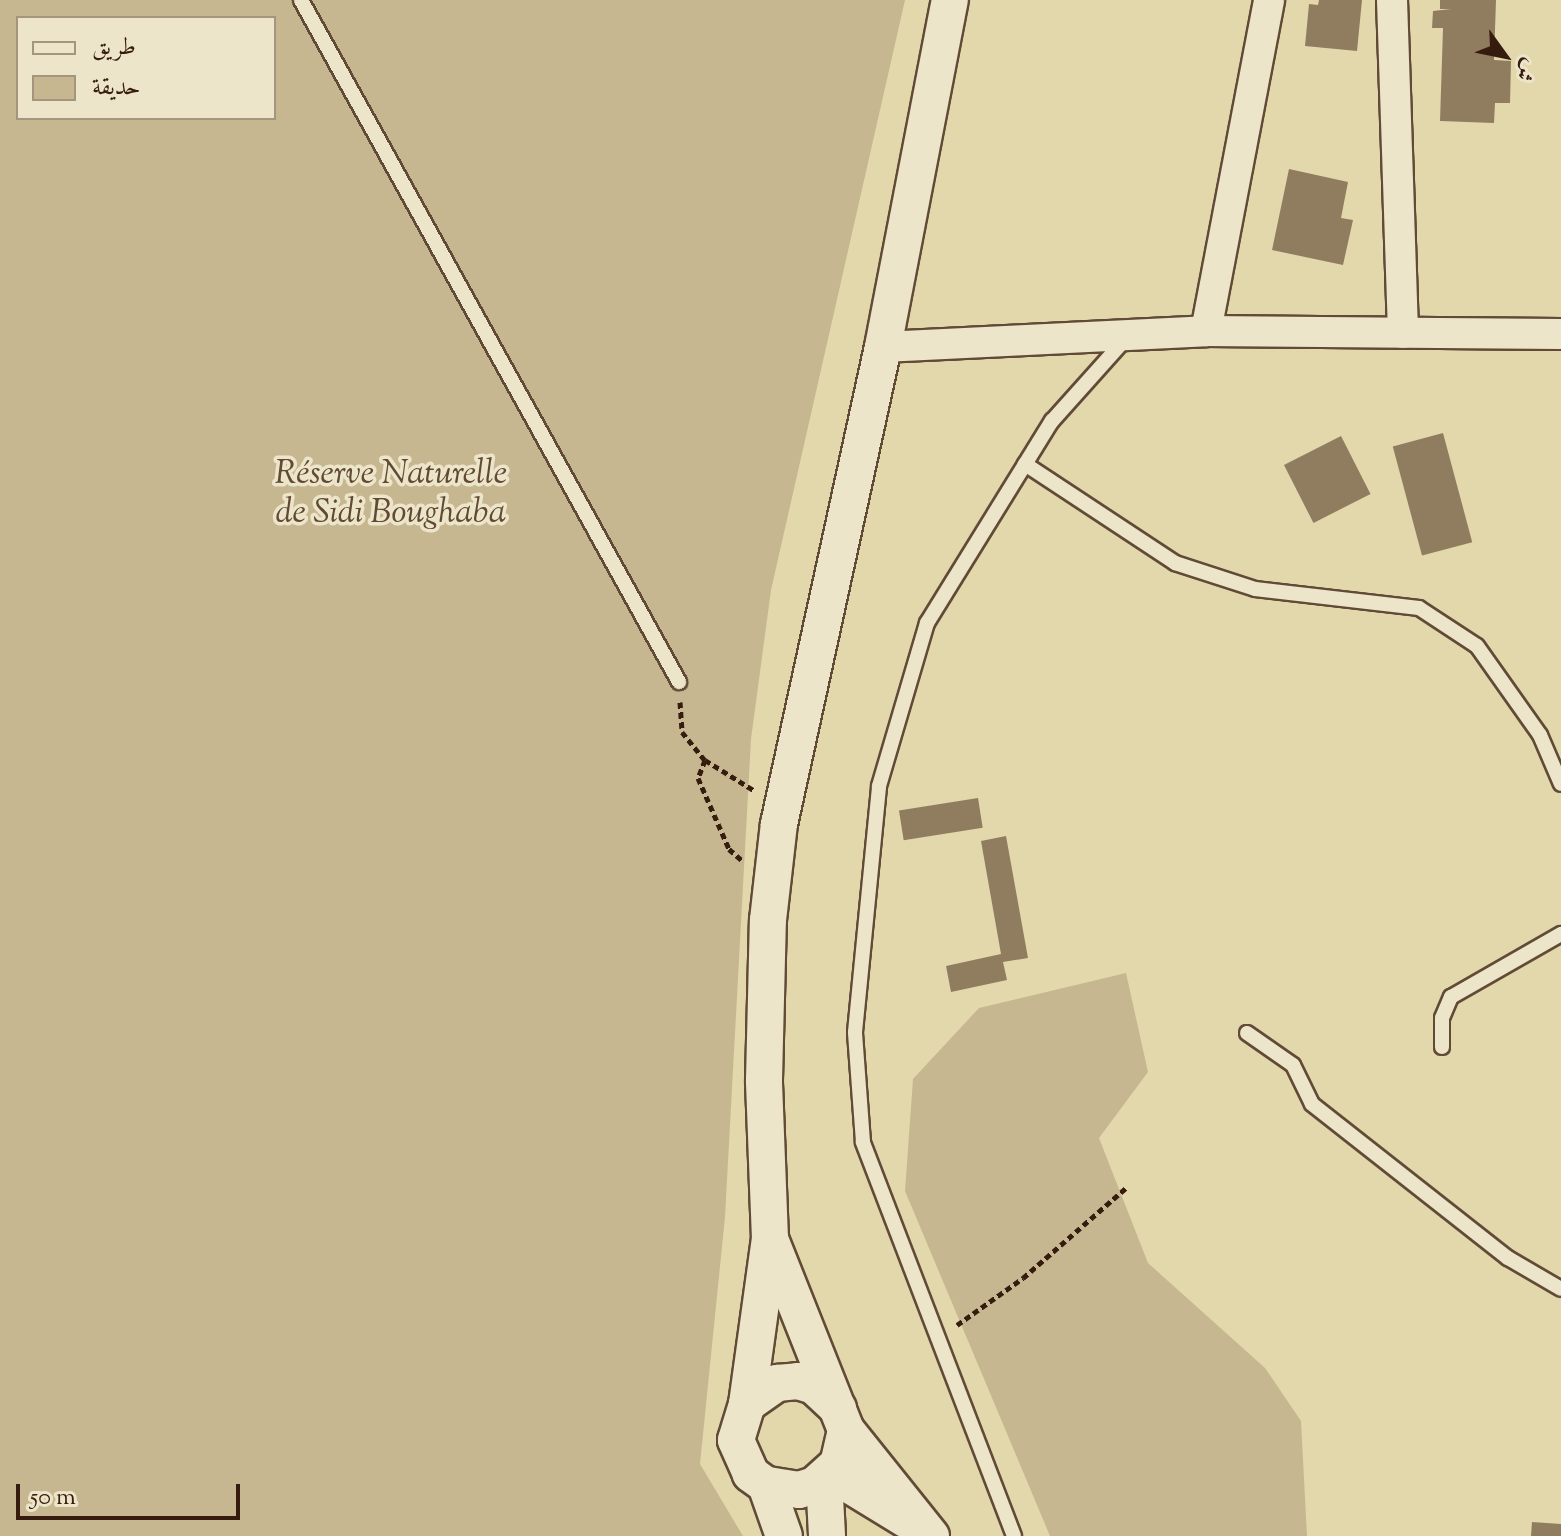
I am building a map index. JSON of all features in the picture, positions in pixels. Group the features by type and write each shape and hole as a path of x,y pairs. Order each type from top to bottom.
{"street":[{"path":"770,1239 845,1426 845,1447 827,1476 799,1490 766,1485 751,1474 736,1440 747,1404 770,1239 764,1080 771,885 783,809 883,347 950,0"},
{"path":"1206,331 1269,0"},
{"path":"1392,0 1403,333"},
{"path":"883,347 1206,331 1561,334"},
{"path":"747,1404 777,1383 798,1381 830,1397 845,1426 930,1534"},
{"path":"827,1476 930,1534"},
{"path":"827,1476 827,1536"},
{"path":"766,1485 784,1536"}],"lane":[{"path":"301,0 679,682"},
{"path":"1014,1536 961,1410 939,1337 863,1142 855,1032 879,786 927,623 1052,421 1129,335"},
{"path":"1025,464 1175,563 1255,589 1419,608 1477,646 1540,735 1561,784"},
{"path":"1442,1047 1442,1018 1451,997 1561,934"},
{"path":"1247,1033 1293,1065 1312,1104 1508,1258 1561,1289"}],"path":[{"path":"679,682 682,732 705,760 783,809"},
{"path":"705,760 698,778 729,849 771,885"},
{"path":"939,1337 1023,1278 1127,1187"}],"green space":[{"name":"Réserve Naturelle de Sidi Boughaba","path":"0,0 905,0 771,590 751,739 725,1217 700,1464 743,1536 0,1536"},
{"path":"1126,973 1148,1072 1099,1138 1148,1263 1265,1368 1301,1421 1307,1536 1050,1536 905,1191 913,1079 979,1008"}],"building":[{"path":"1319,0 1362,0 1357,51 1305,46 1309,4 1318,5"},
{"path":"1440,0 1496,0 1494,60 1511,61 1510,103 1495,103 1494,123 1440,121 1443,28 1432,28 1433,11 1451,9 1440,9"},
{"path":"1289,169 1348,182 1341,218 1353,220 1343,265 1272,250"},
{"path":"1443,433 1472,542 1422,556 1393,446"},
{"path":"1341,436 1371,494 1313,523 1284,465"},
{"path":"978,798 983,828 904,840 899,811"},
{"path":"1006,836 1028,958 1003,962 1007,980 951,992 946,966 1001,954 981,841"},
{"path":"1532,1522 1561,1524 1561,1536 1531,1536"}]}
